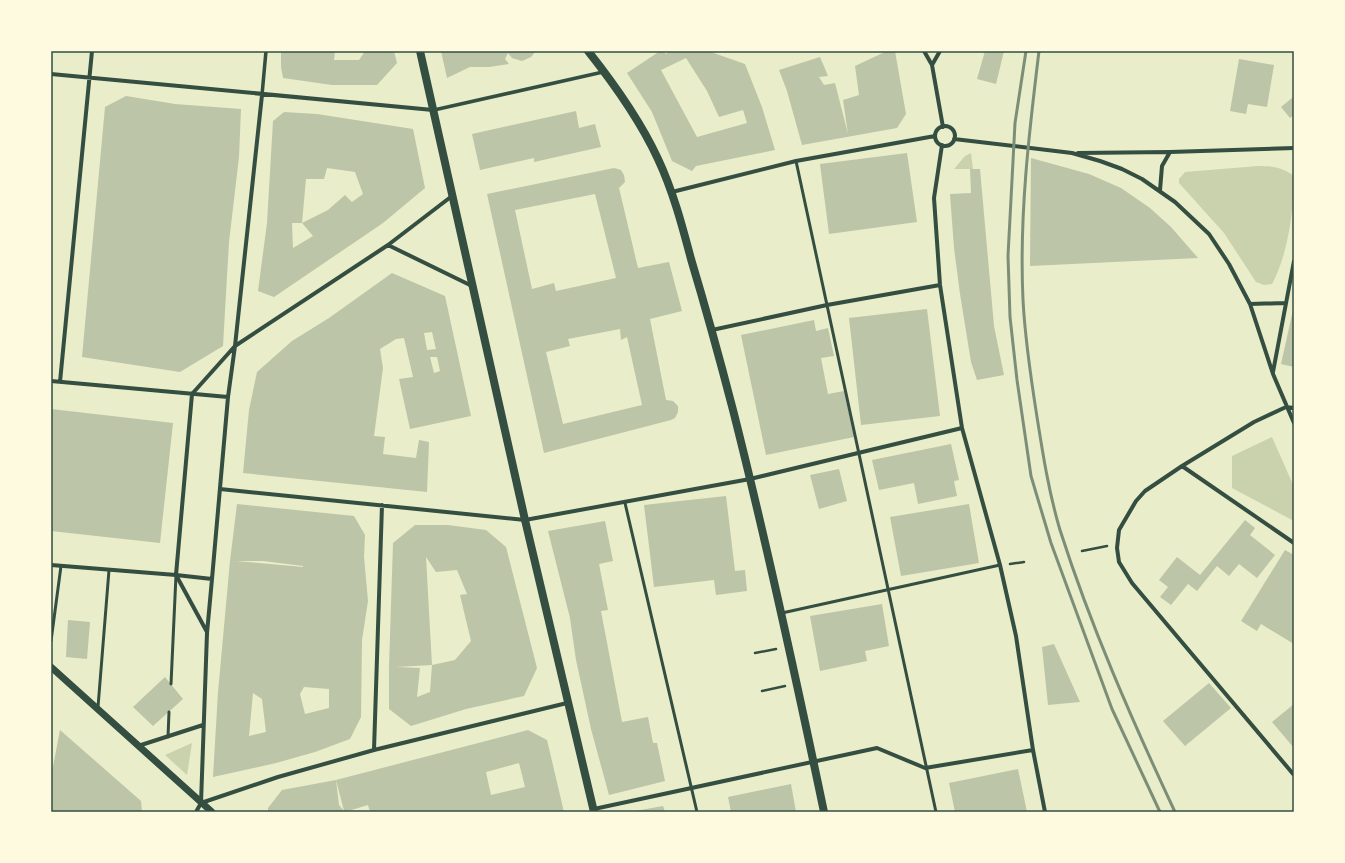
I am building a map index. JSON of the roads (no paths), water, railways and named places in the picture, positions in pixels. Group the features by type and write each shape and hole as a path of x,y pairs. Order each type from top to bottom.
{"main road":[{"path":"420,51 525,520 593,811"},
{"path":"588,51 629,106 657,158 672,192 712,330 750,479 782,613 824,812"}],"street":[{"path":"60,382 92,51"},
{"path":"196,812 201,803 207,632 228,397 236,346 266,51"},
{"path":"924,51 932,65 943,127"},
{"path":"932,65 940,51"},
{"path":"51,74 433,110 605,72"},
{"path":"943,127 952,130 954,139 951,144 942,145 938,143 935,136 937,131 943,127"},
{"path":"672,192 796,161 935,136"},
{"path":"954,139 1072,153 1170,152 1294,148"},
{"path":"942,145 934,198 940,285 962,428 1000,565 1016,636 1033,750 1045,812"},
{"path":"1160,190 1162,166 1170,152"},
{"path":"1072,153 1122,169 1160,190 1209,234 1229,264 1250,304 1273,374 1294,423"},
{"path":"207,632 176,575 192,394 236,346 388,245 452,195"},
{"path":"388,245 473,287"},
{"path":"1273,374 1294,261"},
{"path":"712,330 827,305 940,285"},
{"path":"1250,304 1285,303"},
{"path":"51,381 228,397"},
{"path":"1294,408 1288,408 1254,422 1182,466 1145,491 1127,513 1119,530 1117,544 1119,562 1132,583 1294,775"},
{"path":"220,489 525,520 625,503 750,479 962,428"},
{"path":"1182,466 1294,543"},
{"path":"374,750 382,505"},
{"path":"51,565 212,579"},
{"path":"51,667 212,812"},
{"path":"201,803 278,778 374,750 567,703"},
{"path":"138,746 203,725"},
{"path":"593,811 813,760 877,748 925,768 1033,750"}],"lane":[{"path":"796,161 858,453 889,589 925,768 936,812"},
{"path":"625,503 697,812"},
{"path":"782,613 1000,565"},
{"path":"51,641 61,566"},
{"path":"98,710 110,570"},
{"path":"171,684 176,575"},
{"path":"168,736 169,712"}],"railway":[{"path":"1026,51 1015,123 1008,256 1010,317 1017,380 1031,476 1051,543 1112,709 1160,812"},
{"path":"1039,51 1026,175 1022,238 1022,269 1027,344 1044,460 1060,530 1085,602 1113,673 1175,812"}]}
